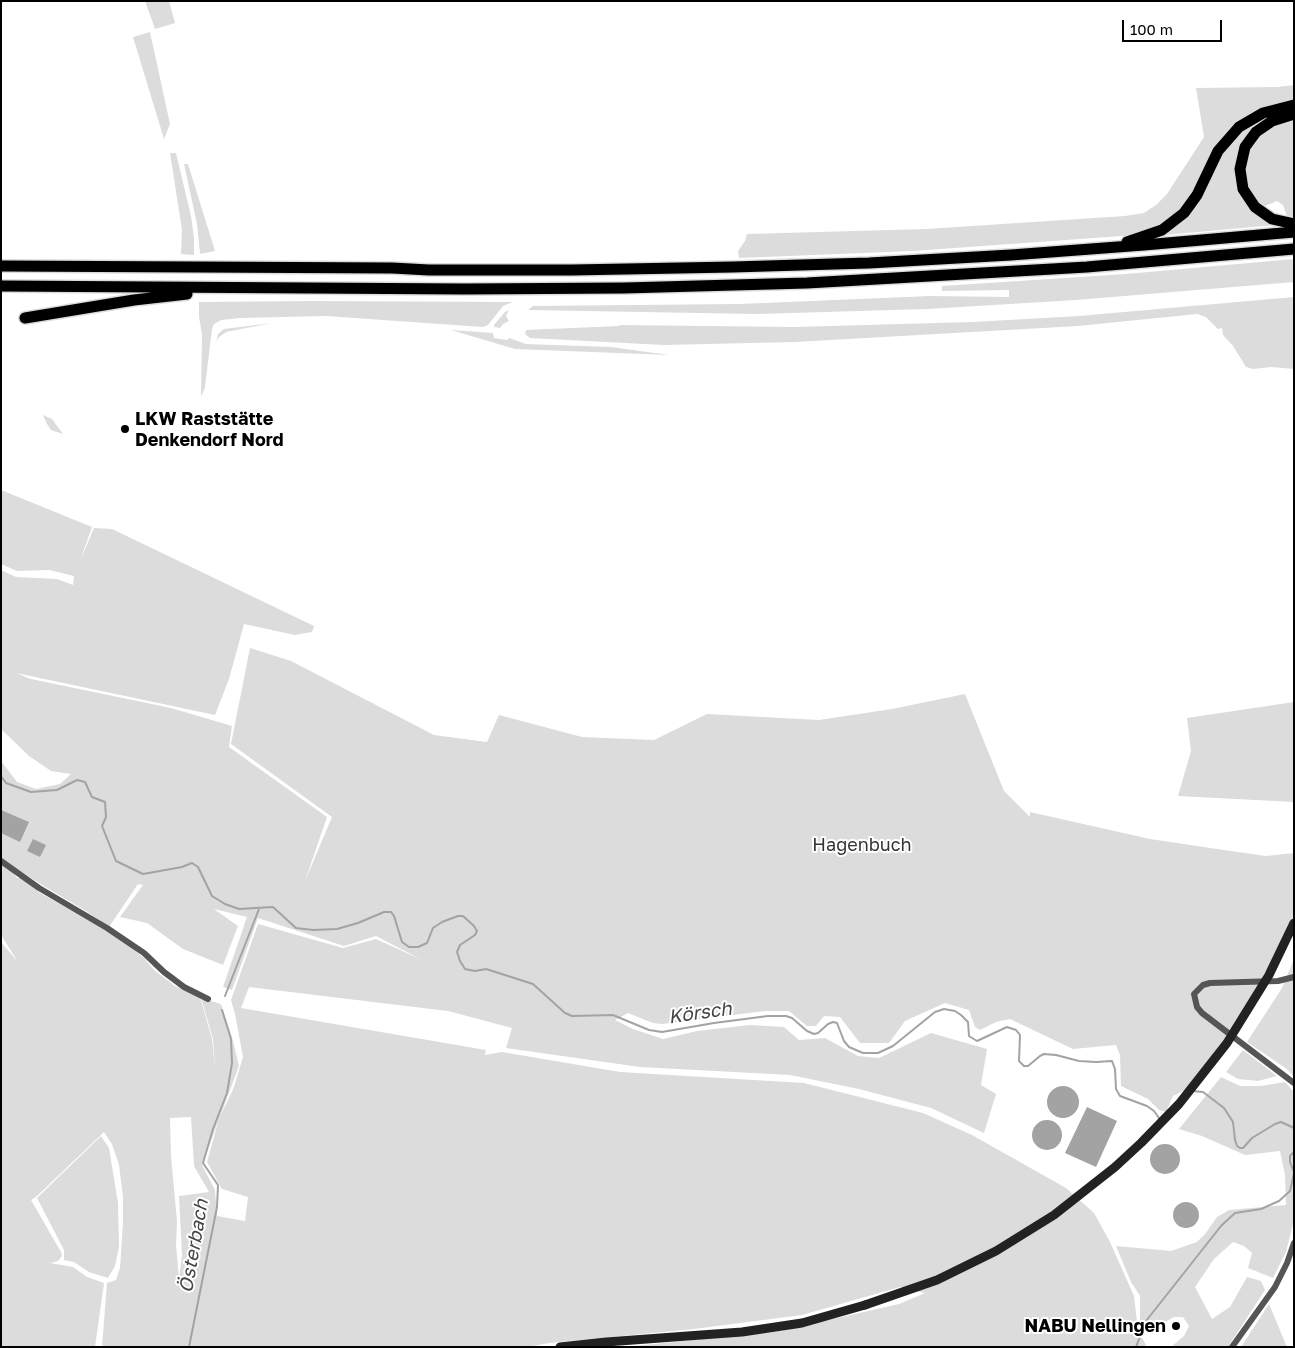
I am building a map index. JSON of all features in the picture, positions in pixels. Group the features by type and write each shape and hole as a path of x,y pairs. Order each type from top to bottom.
{"highway":[{"path":"1108,248 1156,233 1174,222 1193,202 1216,155 1236,130 1250,119 1263,113 1294,105"},
{"path":"1294,114 1269,122 1253,135 1244,151 1240,172 1245,192 1255,207 1272,219 1294,224"},
{"path":"1,266 392,268 429,270 664,269 869,263 1108,248 1294,232"},
{"path":"1,286 624,288 797,283 1068,268 1294,249"},
{"path":"25,318 134,300 241,288"}],"main road":[{"path":"560,1347 742,1332 802,1322 865,1306 937,1280 996,1251 1054,1215 1115,1168 1179,1104 1227,1043 1269,975 1294,923"}],"street":[{"path":"1,861 39,888 138,948 184,987 208,999"},
{"path":"1294,977 1278,981 1210,983 1203,985 1194,994 1197,1007 1202,1013 1294,1084"},
{"path":"1232,1347 1275,1287 1287,1263 1294,1243"}],"green space":[{"path":"145,1 169,1 175,23 155,29"},
{"path":"150,32 170,124 164,139 133,37"},
{"path":"1294,85 1294,102 1246,119 1196,191 1172,220 1136,235 913,251 739,258 738,251 745,241 747,234 926,229 1125,216 1144,213 1167,194 1204,137 1196,88"},
{"path":"1265,115 1267,120 1262,123 1237,176 1275,225 1165,235 1217,159 1240,131"},
{"path":"1294,118 1294,220 1286,214 1283,205 1277,201 1261,206 1245,187 1245,156 1259,134 1284,120"},
{"path":"170,153 176,153 191,216 194,255 181,254 182,230"},
{"path":"184,164 188,164 215,251 200,254 197,224"},
{"path":"1294,259 1294,282 1076,300 927,309 757,314 528,310 533,306 739,304 930,296 1009,297 1009,290 942,291 942,286 1126,274"},
{"path":"1294,297 1294,369 1271,367 1253,369 1246,367 1233,346 1223,335 1222,328 1218,329 1206,317 1197,314 1078,326 795,342 664,345 530,338 525,334 526,330 620,325 794,327 973,322 1079,316"},
{"path":"199,302 513,302 503,306 488,325 483,327 326,316 221,320 214,324 212,329 205,387 201,397 202,334"},
{"path":"509,310 506,316 509,321 500,328 494,327 505,312"},
{"path":"272,323 226,332 216,342 218,334 224,329"},
{"path":"451,330 493,333 494,338 507,340 509,338 526,344 611,347 669,355 515,349"},
{"path":"43,415 52,419 63,434 51,430"},
{"name":"Hagenbuch","path":"1,490 92,527 80,561 94,528 112,529 314,626 312,632 295,635 244,624 229,679 215,715 16,673 31,679 171,708 232,726 229,747 327,817 305,881 332,817 231,744 250,648 291,661 434,735 487,742 499,715 582,737 654,740 707,714 819,720 892,709 965,694 1004,791 1030,817 1030,812 1150,839 1266,856 1294,853 1294,914 1277,952 1220,1050 1195,1085 1173,1096 1166,1112 1159,1110 1148,1099 1121,1086 1120,1055 1116,1045 1073,1049 1010,1019 996,1022 980,1030 975,1027 969,1010 945,1003 905,1021 889,1043 860,1043 840,1017 824,1016 816,1026 807,1026 789,1011 765,1011 662,1024 653,1023 628,1013 615,1020 633,1029 663,1039 697,1031 750,1025 784,1027 799,1040 825,1038 858,1056 879,1058 931,1033 987,1049 981,1085 996,1094 984,1133 931,1108 859,1089 790,1075 640,1067 506,1048 512,1028 448,1011 249,987 241,1008 486,1050 485,1055 502,1052 620,1072 804,1083 923,1113 972,1135 1066,1188 1094,1213 1110,1242 1134,1296 1138,1330 1147,1347 635,1346 780,1331 899,1304 925,1293 900,1287 802,1315 694,1329 549,1343 528,1347 102,1347 107,1283 116,1280 120,1268 123,1223 123,1197 119,1165 112,1144 104,1132 31,1200 61,1252 62,1256 58,1261 50,1263 73,1267 87,1277 104,1283 95,1347 1,1347 1,942 18,962 1,935 1,864 11,870 17,878 21,878 40,893 119,937 145,959 154,970 175,986 200,997 212,1039 215,1068 213,1039 201,998 221,1004 239,1066 220,1117 234,1087 243,1057 231,1000 258,924 343,948 376,939 422,960 376,936 344,946 258,918 232,990 223,987 247,917 214,909 238,926 223,965 183,949 147,923 120,917 143,885 138,884 109,927 1,859 1,761 17,782 36,789 60,784 71,774 51,771 29,756 1,729 1,570 16,577 57,579 73,585 74,576 49,570 17,571 1,564","holes":["191,1117 194,1166 209,1192 179,1196 182,1255 179,1278 170,1118","218,1121 207,1162 222,1189 248,1197 245,1221 217,1216 215,1190 202,1165"]},
{"path":"1294,702 1294,802 1178,796 1191,751 1187,718"},
{"path":"1294,959 1294,1077 1287,1069 1247,1042 1282,988"},
{"path":"1243,1050 1277,1076 1258,1081 1238,1079 1226,1072"},
{"path":"1221,1077 1240,1086 1261,1086 1285,1082 1294,1092 1294,1220 1286,1252 1273,1278 1248,1268 1252,1253 1244,1246 1233,1242 1214,1259 1195,1287 1212,1319 1230,1307 1247,1277 1261,1281 1265,1290 1228,1347 1171,1347 1184,1336 1189,1326 1183,1317 1174,1317 1148,1332 1140,1321 1140,1296 1131,1282 1116,1246 1171,1251 1197,1242 1217,1217 1229,1210 1286,1205 1285,1175 1280,1151 1245,1155 1202,1136 1179,1129"},
{"path":"101,1136 109,1148 118,1203 119,1247 115,1266 108,1278 89,1272 74,1262 64,1260 64,1250 37,1198"},
{"path":"1269,1304 1287,1347 1241,1347"}],"shaded area":[{"path":"1,810 29,822 20,842 1,833"},
{"path":"33,839 46,845 40,857 27,851"},
{"path":"1063,1086 1074,1091 1079,1102 1074,1113 1063,1118 1052,1113 1047,1102 1052,1091"},
{"path":"1087,1107 1117,1121 1096,1167 1065,1153"},
{"path":"1047,1120 1058,1124 1062,1135 1058,1146 1047,1150 1036,1146 1032,1135 1036,1124"},
{"path":"1165,1144 1176,1148 1180,1159 1176,1170 1165,1174 1154,1170 1150,1159 1154,1148"},
{"path":"1186,1202 1195,1206 1199,1215 1195,1224 1186,1228 1177,1224 1173,1215 1177,1206"}],"waterway":[{"name":"Körsch","path":"1,776 6,783 31,792 57,790 77,780 85,782 92,797 105,802 106,817 102,826 116,861 143,874 182,867 192,863 198,867 212,896 225,904 239,909 273,907 296,928 313,930 337,929 358,923 384,912 391,912 402,942 409,947 418,947 427,943 433,928 442,922 463,916 477,931 475,935 460,945 457,952 465,969 475,971 486,969 533,984 565,1013 572,1016 613,1015 649,1030 662,1032 768,1016 786,1016 792,1018 807,1031 814,1034 818,1033 828,1024 837,1023 844,1041 849,1047 863,1053 878,1053 893,1046 935,1012 944,1009 955,1011 961,1015 968,1022 969,1036 977,1041 1007,1027 1016,1030 1020,1035 1019,1061 1024,1066 1028,1066 1044,1054 1079,1061 1112,1061 1115,1069 1116,1089 1120,1096 1147,1106 1159,1118"},
{"name":"Österbach","path":"225,996 259,909"},
{"name":"Österbach","path":"189,1347 217,1207 218,1185 203,1163 213,1129 227,1093 232,1063 231,1039 222,1010"},
{"name":"Körsch","path":"1192,1091 1203,1092 1224,1108 1233,1122 1235,1140 1240,1148 1243,1148 1252,1138 1275,1124 1281,1122 1294,1128"},
{"name":"Körsch","path":"1294,1152 1290,1156 1294,1172"},
{"path":"1136,1347 1146,1321 1221,1226 1235,1213 1261,1209 1279,1201 1290,1191 1294,1173"}],"place":[{"name":"LKW Raststätte Denkendorf Nord","path":"125,429"},
{"name":"NABU Nellingen","path":"1176,1326"}]}
